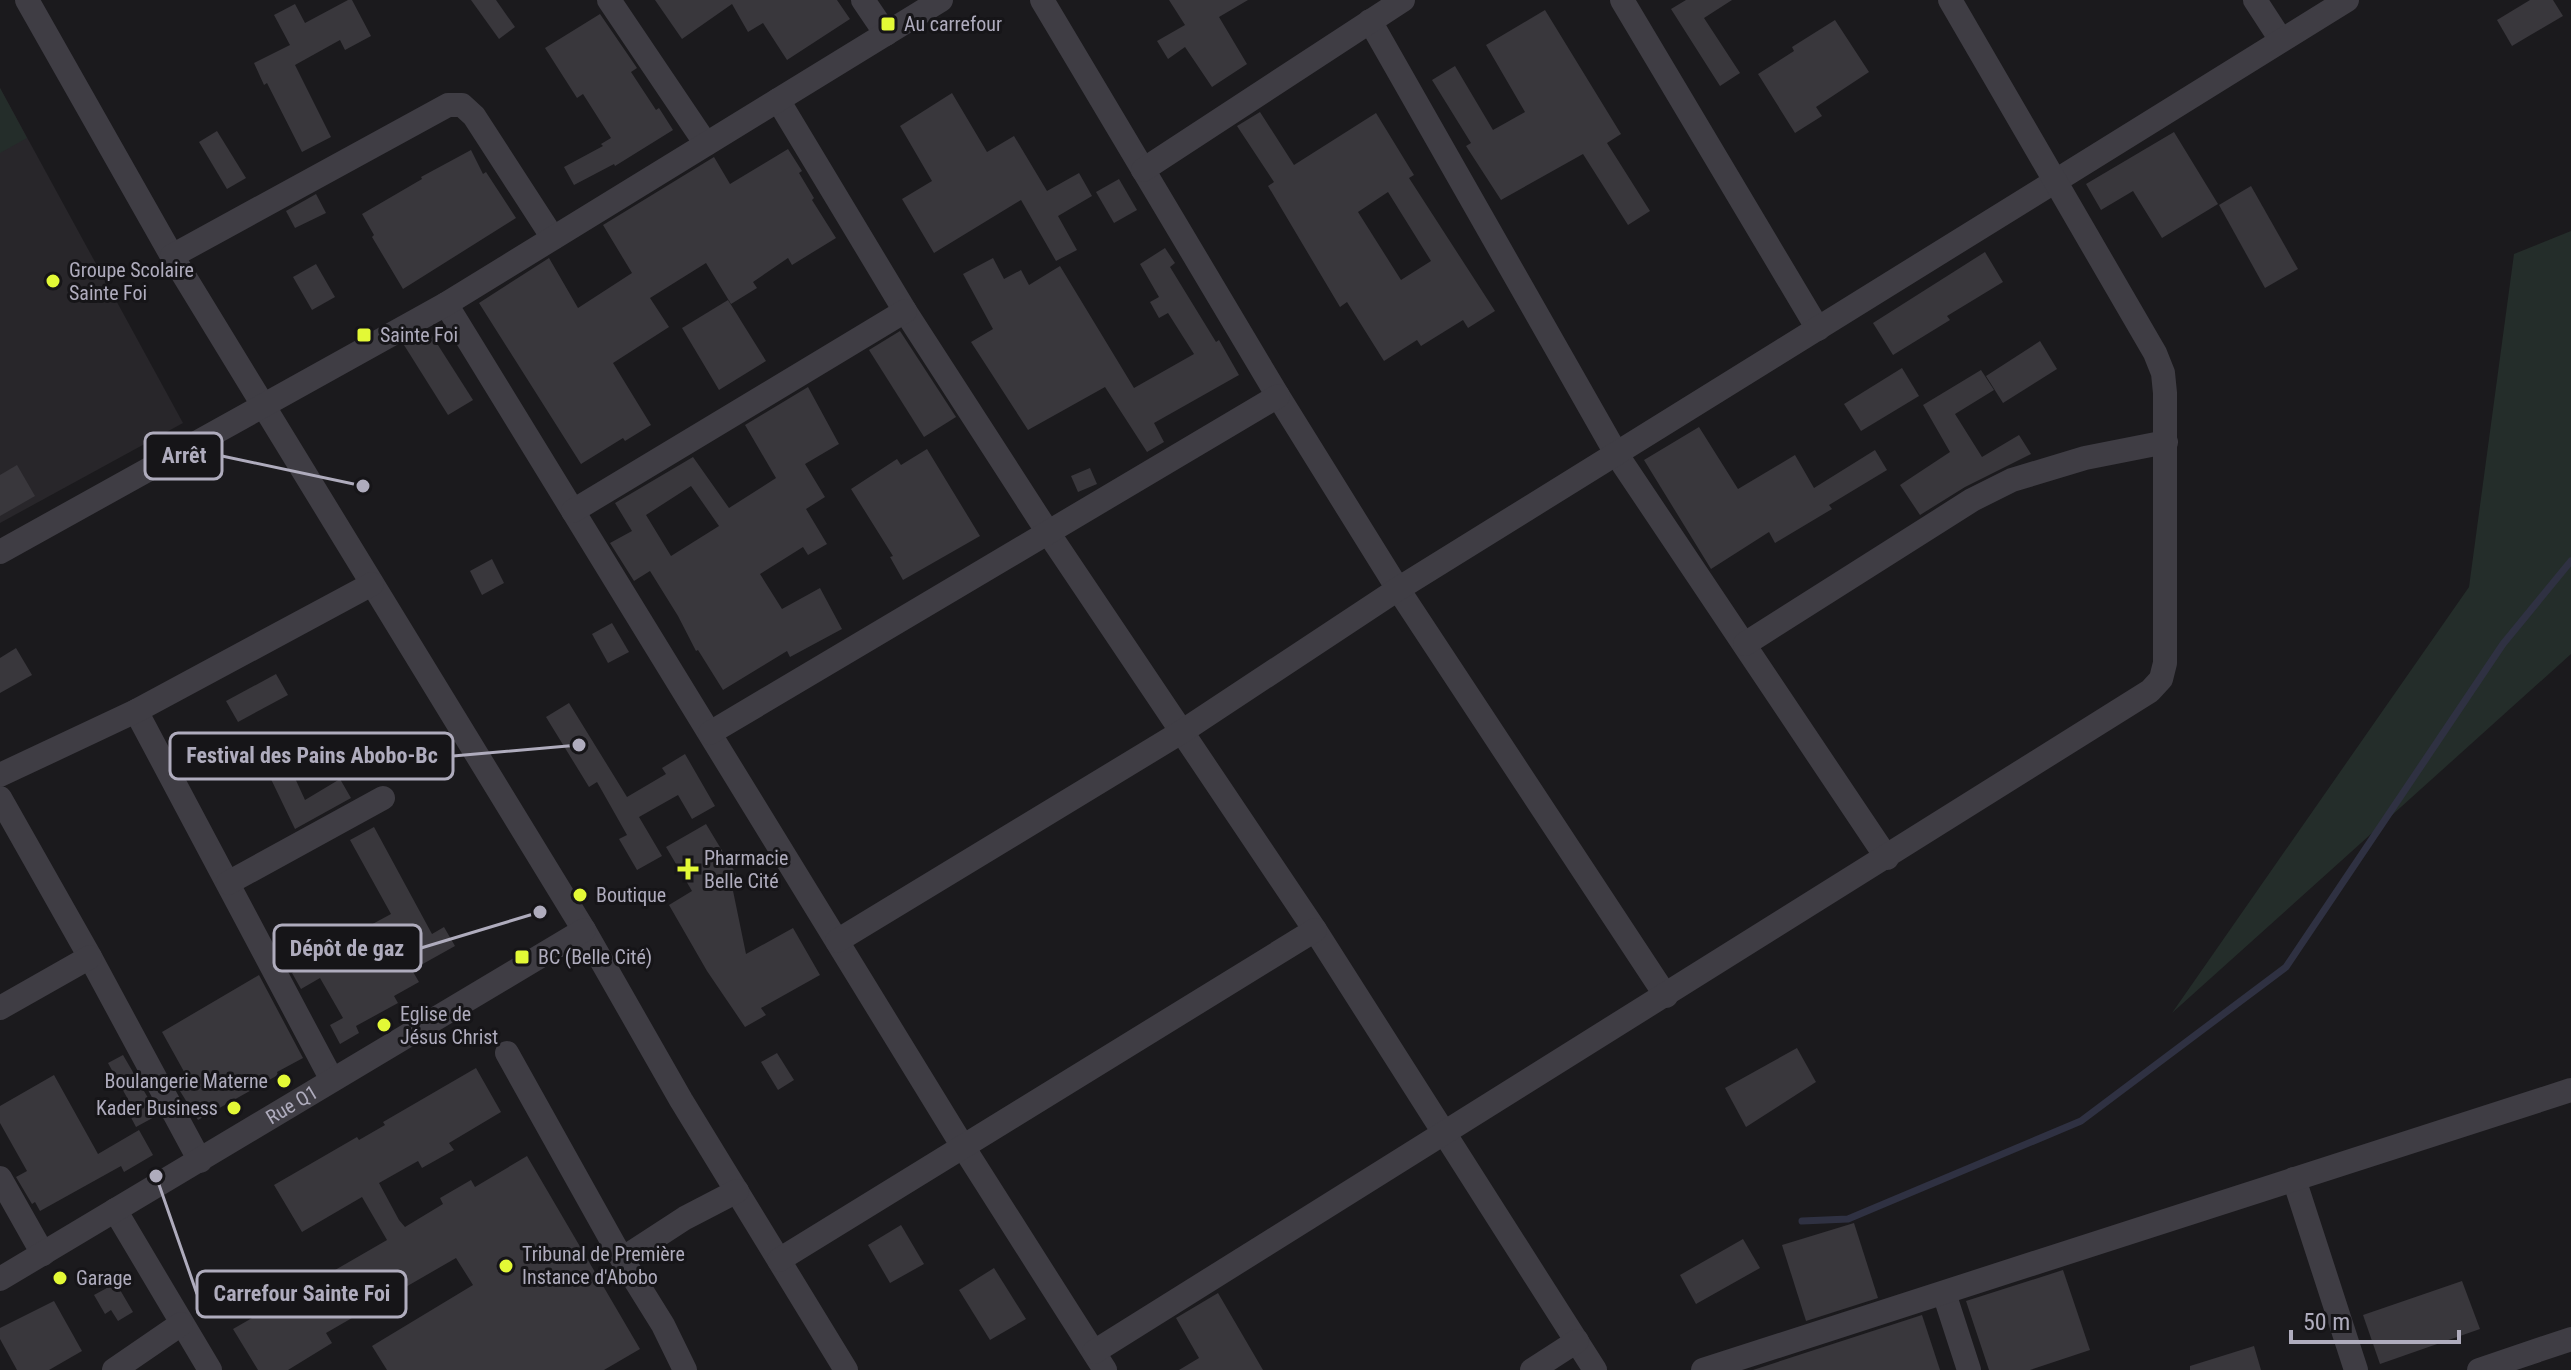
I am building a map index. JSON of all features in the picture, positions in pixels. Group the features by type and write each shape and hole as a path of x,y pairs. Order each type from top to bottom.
{"street":[{"path":"27,0 172,256 584,930 681,1100 846,1370"},
{"path":"609,0 706,144"},
{"path":"863,0 886,34"},
{"path":"0,552 446,304 941,0"},
{"path":"1042,0 1278,396 1398,589 1666,996"},
{"path":"1143,170 1403,0"},
{"path":"1622,0 1818,329"},
{"path":"446,304 962,1145 1100,1361 1445,1133 1887,858 2150,691 2161,679 2165,663 2166,442 2163,373 2155,353 2058,182 1950,0"},
{"path":"2255,0 2281,40"},
{"path":"837,941 1183,731 1398,589 2347,0"},
{"path":"1370,21 1617,455 1887,858"},
{"path":"778,100 905,311 1049,534 1315,930 1595,1370"},
{"path":"172,256 448,105 462,105 474,116 553,238"},
{"path":"573,511 905,311"},
{"path":"710,733 1278,396"},
{"path":"1745,644 1972,500 2012,480 2085,458 2166,442"},
{"path":"0,775 136,711 372,584"},
{"path":"136,711 332,1080"},
{"path":"0,798 200,1161"},
{"path":"228,883 383,798"},
{"name":"Rue Q1","path":"0,1279 584,930"},
{"path":"779,1260 1315,930"},
{"path":"0,1008 90,957"},
{"path":"507,1053 622,1259 663,1325 685,1370"},
{"path":"1703,1370 2571,1090"},
{"path":"0,1178 43,1254"},
{"path":"2294,1179 2356,1370"},
{"path":"622,1259 685,1218 737,1191"},
{"path":"115,1210 210,1370"},
{"path":"1944,1293 1969,1370"},
{"path":"114,1370 181,1324"},
{"path":"2479,1370 2571,1339"},
{"path":"1532,1370 1577,1341"}],"shaded area":[{"name":"Groupe Scolaire Sainte Foi","path":"0,88 183,423 0,523"},
{"path":"0,88 27,138 0,153"},
{"path":"2571,231 2571,654 2172,1013 2469,587 2514,254"}],"building":[{"path":"352,0 371,36 345,50 340,40 295,65 331,137 302,152 254,63 290,45 274,15 295,4 305,23"},
{"path":"471,0 496,0 515,27 499,39"},
{"path":"655,0 837,0 850,19 787,60 763,23 748,32 732,4 682,39"},
{"path":"1169,0 1248,0 1219,17 1247,64 1212,87 1185,47 1168,59 1157,41 1185,25"},
{"path":"1686,0 1732,0 1704,18 1740,73 1720,86 1671,9"},
{"path":"2530,0 2553,0 2563,16 2512,46 2497,20"},
{"path":"1545,10 1621,134 1607,143 1650,211 1628,225 1583,154 1501,200 1466,146 1471,143 1432,80 1455,66 1493,130 1525,112 1486,45"},
{"path":"600,14 637,68 631,72 673,130 615,166 574,185 564,167 603,146 601,144 611,138 583,94 577,98 545,48"},
{"path":"1835,20 1869,72 1816,107 1822,116 1795,133 1758,74 1794,51 1792,47"},
{"path":"952,93 987,152 1014,136 1047,191 1079,173 1092,196 1058,216 1077,250 1056,261 1021,200 934,253 902,199 932,181 900,126"},
{"path":"1260,112 1294,165 1376,113 1414,175 1409,178 1495,311 1468,328 1463,320 1421,346 1417,340 1384,361 1347,302 1340,307 1268,186 1274,182 1237,126","holes":["1388,192 1431,261 1401,280 1358,212"]},
{"path":"217,131 246,178 227,189 199,142"},
{"path":"2174,132 2218,204 2162,238 2133,191 2101,210 2086,184"},
{"path":"788,149 802,171 799,173 814,198 812,200 836,238 792,265 788,258 753,282 757,288 731,304 706,263 650,298 669,327 613,363 651,425 581,464 479,303 549,258 578,308 632,273 603,225 714,157 730,184"},
{"path":"471,150 483,174 486,172 516,218 403,289 362,214"},
{"path":"1119,179 1137,210 1114,223 1096,192"},
{"path":"2251,186 2298,269 2265,288 2219,205"},
{"path":"316,194 326,213 295,228 286,211"},
{"path":"1165,248 1175,263 1170,267 1239,375 1154,423 1164,442 1147,452 1105,387 1028,430 971,342 993,329 963,274 993,258 1004,279 1021,270 1029,285 1060,266 1134,388 1194,354 1168,313 1159,318 1150,302 1159,297 1140,264"},
{"path":"1985,252 2003,282 1947,316 1950,320 1893,355 1873,323"},
{"path":"316,264 335,297 312,310 293,277"},
{"path":"728,300 766,361 719,390 682,328"},
{"path":"429,331 473,400 448,415 404,345"},
{"path":"900,331 956,417 924,437 869,350"},
{"path":"2040,341 2057,369 2003,403 1986,376"},
{"path":"1902,368 1919,396 1861,431 1844,404"},
{"path":"1981,370 1994,390 1955,414 1982,457 2019,435 2031,454 1965,487 1920,515 1900,485 1950,452 1923,405"},
{"path":"808,387 839,444 805,464 825,497 806,509 827,544 808,555 803,547 760,574 782,609 820,588 842,629 790,657 787,651 723,690 696,651 650,571 634,581 610,543 632,531 615,503 693,457 729,508 776,478 745,425","holes":["691,486 719,526 671,556 646,515"]},
{"path":"1699,427 1738,489 1795,455 1814,488 1875,450 1887,470 1829,505 1832,509 1775,543 1769,532 1711,569 1644,460"},
{"path":"927,449 980,536 903,580 890,557 893,556 851,489 897,459 901,465"},
{"path":"17,465 35,496 0,516 0,475"},
{"path":"1090,468 1097,484 1078,492 1071,476"},
{"path":"492,559 504,583 482,595 470,571"},
{"path":"612,623 629,652 608,663 592,634"},
{"path":"16,648 32,675 0,693 0,658"},
{"path":"276,674 288,695 238,722 226,701"},
{"path":"569,703 627,797 666,774 662,768 685,754 715,806 692,819 678,795 639,817 662,856 637,870 619,839 627,835 597,782 589,787 546,717"},
{"path":"289,765 305,800 340,779 351,798 295,829 269,775"},
{"path":"706,824 738,877 731,881 746,954 793,928 820,975 761,1008 766,1015 745,1027 707,971 669,905 692,891 666,847"},
{"path":"374,827 432,934 444,927 455,946 412,970 419,982 394,996 398,1003 356,1026 359,1033 340,1044 330,1025 343,1018 320,978 301,989 292,973 391,914 350,840"},
{"path":"259,975 303,1058 198,1120 175,1083 187,1077 162,1032"},
{"path":"1797,1048 1816,1082 1746,1127 1725,1088"},
{"path":"777,1053 794,1080 778,1090 761,1062"},
{"path":"123,1055 158,1115 136,1127 125,1106 130,1103 108,1063"},
{"path":"476,1068 501,1112 449,1143 454,1150 422,1168 418,1161 379,1183 399,1220 405,1227 443,1204 440,1198 471,1180 475,1187 527,1156 640,1349 604,1370 387,1370 372,1346 473,1285 456,1258 326,1333 332,1343 288,1370 258,1370 233,1329 387,1240 362,1197 302,1232 274,1185 357,1137 359,1140 385,1125 383,1122"},
{"path":"54,1075 98,1154 139,1130 153,1155 124,1172 121,1166 40,1211 35,1202 32,1204 16,1177 27,1171 0,1123 0,1106"},
{"path":"1854,1223 1878,1298 1806,1321 1782,1245"},
{"path":"901,1225 924,1264 890,1283 868,1245"},
{"path":"1743,1239 1760,1268 1696,1304 1680,1275"},
{"path":"994,1268 1026,1319 990,1340 959,1290"},
{"path":"2063,1270 2090,1350 2030,1370 1989,1370 1966,1301"},
{"path":"2462,1281 2480,1329 2380,1364 2363,1315"},
{"path":"116,1283 133,1312 118,1321 111,1310 105,1314 94,1295"},
{"path":"1218,1293 1263,1370 1179,1370 1199,1358 1176,1318"},
{"path":"54,1301 82,1351 49,1370 17,1370 0,1339 0,1328"},
{"path":"1922,1315 1940,1370 1753,1370"},
{"path":"2254,1346 2261,1370 2190,1370 2190,1366"}],"waterway":[{"path":"1802,1221 1848,1219 2081,1121 2286,967 2503,644 2571,561"}],"place":[{"name":"Au carrefour","path":"888,24"},
{"name":"Groupe Scolaire Sainte Foi","path":"53,281"},
{"name":"Sainte Foi","path":"364,335"},
{"name":"Arrêt","path":"363,486"},
{"name":"Festival des Pains Abobo-Bc","path":"579,745"},
{"name":"Pharmacie Belle Cité","path":"688,869"},
{"name":"Boutique","path":"580,895"},
{"name":"Dépôt de gaz","path":"540,912"},
{"name":"BC (Belle Cité)","path":"522,957"},
{"name":"Eglise de Jésus Christ","path":"384,1025"},
{"name":"Boulangerie Materne","path":"284,1081"},
{"name":"Kader Business","path":"234,1108"},
{"name":"Carrefour Sainte Foi","path":"156,1176"},
{"name":"Tribunal de Première Instance d'Abobo","path":"506,1266"},
{"name":"Garage","path":"60,1278"}]}
